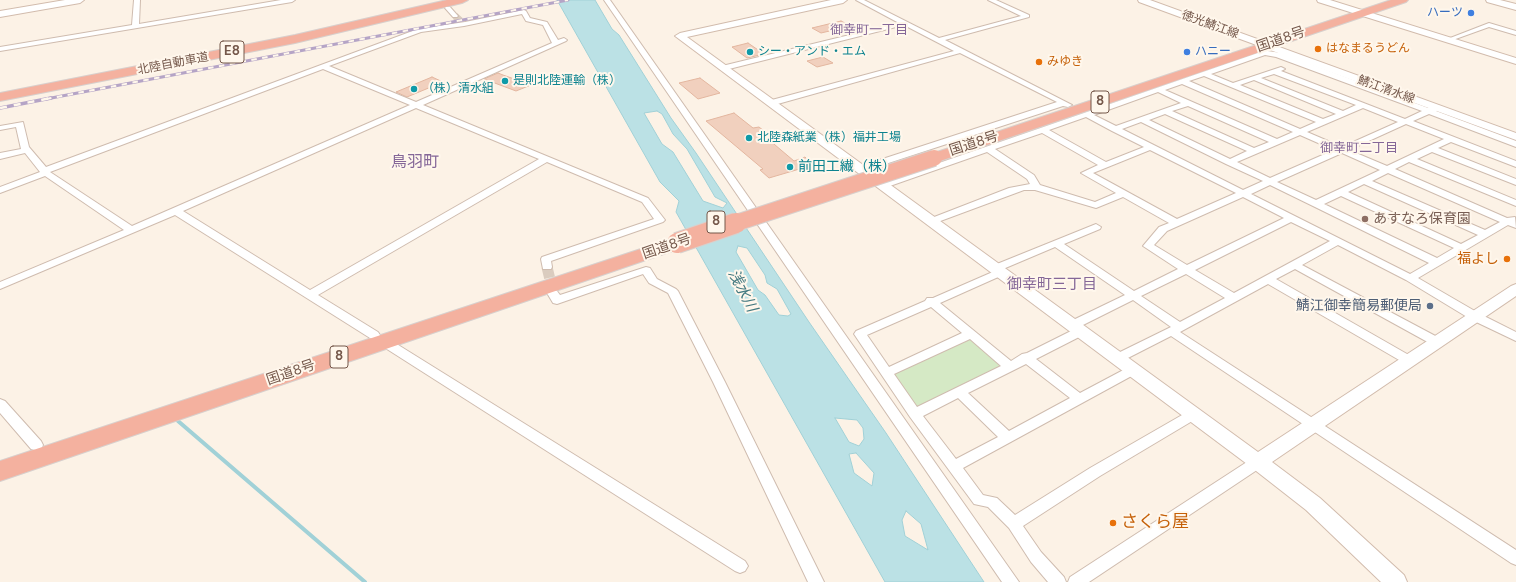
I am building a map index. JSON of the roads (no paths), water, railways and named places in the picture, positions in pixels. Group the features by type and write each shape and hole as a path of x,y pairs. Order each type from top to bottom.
{"highway":[{"name":"北陸自動車道","path":"0,97 280,42 462,0"},
{"name":"国道8号","path":"0,457 597,271 675,240 1260,47 1358,11 1383,0"},
{"name":"国道8号","path":"1358,11 1402,0"},
{"name":"北陸自動車道","path":"0,93 449,4"},
{"name":"国道8号","path":"929,155 1066,104 1242,48 1260,47"},
{"name":"国道8号","path":"0,471 379,338"}],"street":[{"path":"0,14 80,0"},
{"path":"135,27 137,0"},
{"path":"0,50 288,0"},
{"path":"606,0 1011,582"},
{"path":"843,0 680,36 1258,462 1313,504 1396,582"},
{"path":"859,0 1066,104"},
{"path":"940,40 1027,16 991,0"},
{"name":"徳光鯖江線","path":"1142,0 1260,47"},
{"path":"1321,0 1516,61"},
{"path":"1490,0 1516,7"},
{"path":"449,4 455,16"},
{"path":"0,190 322,66 420,30 524,12 528,20 545,23 560,42 417,106 0,286"},
{"path":"725,68 906,23"},
{"path":"1448,40 1489,25 1516,33"},
{"path":"884,185 1044,131 1205,74 1260,47 1299,63 1432,110 1516,144"},
{"name":"鯖江清水線","path":"1260,47 1432,110 1516,137"},
{"path":"771,103 961,51"},
{"path":"1233,85 1299,63"},
{"path":"322,66 645,200 660,220 546,259 547,267"},
{"path":"1274,71 1516,164"},
{"path":"1205,74 1323,122"},
{"path":"1255,78 1343,114"},
{"path":"1182,81 1387,170 1513,221"},
{"path":"1159,90 1277,142"},
{"path":"1275,103 1296,95"},
{"path":"1115,129 1188,103"},
{"path":"861,169 1066,104"},
{"path":"1229,162 1364,105"},
{"path":"1234,298 1148,246 1163,229 1432,110"},
{"path":"1165,111 1253,151"},
{"path":"1088,115 1410,278 1516,337"},
{"path":"1141,119 1438,263"},
{"path":"0,128 20,124 24,148 45,172 131,230"},
{"path":"1044,131 1105,165"},
{"path":"1316,204 1451,139"},
{"path":"1150,147 1086,172 1177,223"},
{"path":"1430,148 1516,182"},
{"path":"988,149 1031,177 1036,187"},
{"path":"0,156 26,150"},
{"path":"310,295 546,159"},
{"path":"1409,159 1516,203"},
{"path":"1365,181 1485,234"},
{"path":"932,221 1012,190 1036,187 1096,205 1124,193"},
{"path":"1340,192 1462,248"},
{"path":"176,211 740,566"},
{"path":"915,414 1010,366 1132,295 1291,218"},
{"path":"1410,278 1438,263 1485,234 1513,221"},
{"path":"1058,582 1036,558 1014,524 992,502 979,500 952,467 860,334 1096,227"},
{"path":"1118,358 1176,329 1338,241"},
{"path":"1057,244 1132,295 1176,329 1312,425 1516,558"},
{"path":"1295,265 1438,342"},
{"path":"553,293 557,300 646,270 653,280 672,291 719,382 816,582"},
{"path":"1268,279 1410,361"},
{"path":"1076,582 1516,290"},
{"path":"931,301 1010,366"},
{"path":"886,373 970,334"},
{"path":"1026,357 1079,399"},
{"path":"952,467 1134,370"},
{"path":"959,392 1007,437"},
{"path":"0,404 36,445"},
{"path":"1014,524 1095,472 1194,414"},
{"path":"999,565 1021,582"}],"water":[{"name":"浅水川","path":"557,0 595,0 612,29 619,35 671,118 886,433 984,582 885,582 676,212 679,201 660,182","holes":["657,111 662,114 673,134 687,149 715,197 727,203 723,208 703,201 673,152 662,144 644,113","738,246 747,248 765,275 767,283 777,289 791,314 788,316 779,315 765,295 758,290 736,252","835,418 857,420 863,428 864,439 859,446 849,442","856,453 874,473 872,486 854,473 849,454","906,511 921,524 928,550 905,536 902,520"]}],"waterway":[{"path":"178,421 365,582"}],"tunnel":[{"path":"455,16 463,23"},
{"path":"547,267 553,292"}],"railway":[{"path":"46,99 568,0"},
{"path":"0,108 51,98"}],"place":[{"name":"ハーツ","path":"1471,13"},
{"name":"はなまるうどん","path":"1318,49"},
{"name":"シー・アンド・エム","path":"750,52"},
{"name":"ハニー","path":"1187,52"},
{"name":"みゆき","path":"1039,62"},
{"name":"是則北陸運輸（株）","path":"505,81"},
{"name":"（株）清水組","path":"414,89"},
{"name":"北陸森紙業（株）福井工場","path":"749,138"},
{"name":"前田工繊（株）","path":"790,167"},
{"name":"あすなろ保育園","path":"1365,219"},
{"name":"福よし","path":"1507,259"},
{"name":"鯖江御幸簡易郵便局","path":"1430,306"},
{"name":"さくら屋","path":"1113,523"}],"district":[{"name":"御幸町一丁目","path":"869,31"},
{"name":"御幸町二丁目","path":"1359,149"},
{"name":"鳥羽町","path":"415,163"},
{"name":"御幸町三丁目","path":"1052,285"}]}
